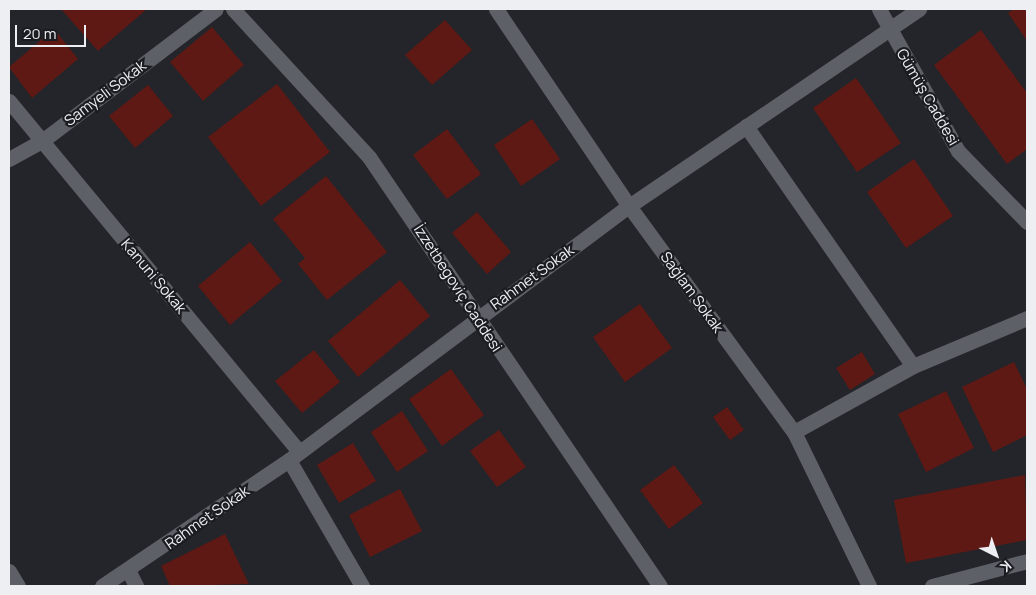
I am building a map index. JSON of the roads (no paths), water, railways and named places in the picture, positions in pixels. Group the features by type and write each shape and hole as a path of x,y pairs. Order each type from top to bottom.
{"street":[{"name":"Samyeli Sokak","path":"9,159 42,141 216,9"},
{"name":"İzzetbegoviç Caddesi","path":"233,9 369,157 476,318 660,586"},
{"name":"Sağlam Sokak","path":"496,9 629,206 794,432 869,586"},
{"name":"Gümüş Caddesi","path":"879,9 958,151 1025,215"},
{"name":"Rahmet Sokak","path":"102,586 129,572 294,455 629,206 888,28 919,9"},
{"name":"Kanuni Sokak","path":"9,101 294,455 362,586"},
{"path":"746,126 913,366"},
{"path":"794,432 913,366 1027,318"},
{"path":"932,586 1027,561"},
{"path":"9,571 18,586"},
{"path":"129,572 136,586"}]}
